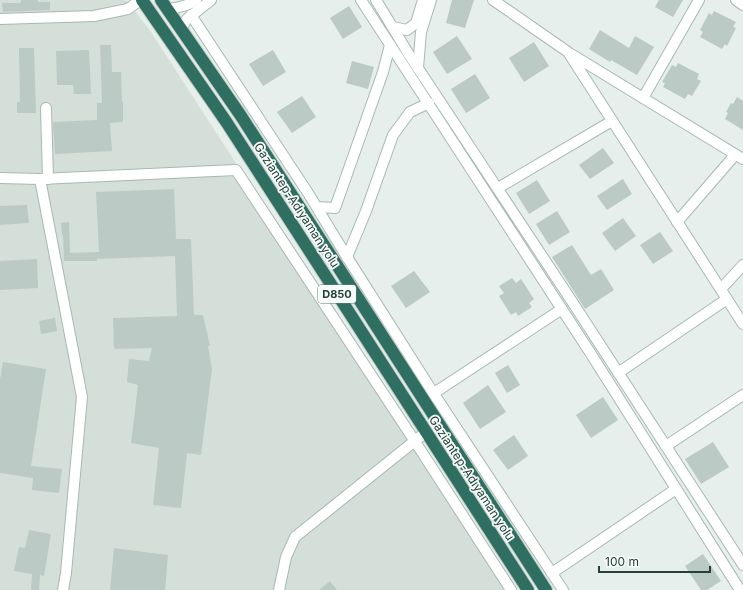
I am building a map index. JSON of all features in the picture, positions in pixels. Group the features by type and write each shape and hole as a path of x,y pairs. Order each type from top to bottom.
{"highway":[{"name":"Gaziantep-Adıyaman yolu","path":"141,0 227,123 528,590"},
{"name":"Gaziantep-Adıyaman yolu","path":"165,4 245,123 546,590"}],"street":[{"path":"0,19 94,16 128,9 141,0"},
{"path":"165,4 184,6 196,0"},
{"path":"181,29 191,15 211,0"},
{"path":"361,0 562,309 740,590"},
{"path":"376,0 418,68 498,188 743,565"},
{"path":"393,27 407,30 416,23 423,0"},
{"path":"418,68 421,32 431,0"},
{"path":"493,0 568,52 739,157 677,222"},
{"path":"643,98 699,0"},
{"path":"736,0 743,5"},
{"path":"191,15 308,193 434,393 563,590"},
{"path":"317,207 334,208 383,72 390,45"},
{"path":"568,52 743,324"},
{"path":"347,257 366,211 393,135 410,112 429,104"},
{"path":"46,108 44,179 82,397 66,573 63,590"},
{"path":"498,188 612,121"},
{"path":"0,178 44,179 236,170 511,590"},
{"path":"721,289 743,265"},
{"path":"618,373 727,299"},
{"path":"434,393 562,309"},
{"path":"666,446 743,395"},
{"path":"279,590 286,557 295,537 414,440 426,432"},
{"path":"552,573 676,489"}],"shaded area":[{"path":"0,0 126,0 149,29 513,590 0,590"}],"building":[{"path":"21,0 50,2 50,10 3,12 2,3 21,3"},
{"path":"452,0 474,0 465,28 446,23"},
{"path":"659,0 683,0 673,17 655,7"},
{"path":"349,6 362,27 343,39 330,18"},
{"path":"714,11 736,22 733,27 736,28 727,46 725,44 722,49 700,37 703,32 700,30 709,13 712,15"},
{"path":"600,30 629,48 635,36 654,47 637,75 611,60 610,62 589,49"},
{"path":"457,36 472,59 447,74 433,52"},
{"path":"534,42 549,66 524,82 509,58"},
{"path":"100,45 111,45 112,72 121,72 123,122 110,123 112,151 55,154 53,122 97,120 97,103 102,103"},
{"path":"19,48 34,48 36,113 17,113 17,102 20,102"},
{"path":"89,50 91,94 74,94 73,85 57,85 56,51"},
{"path":"273,50 286,72 263,86 249,64"},
{"path":"352,61 374,67 368,89 346,83"},
{"path":"678,63 699,74 697,79 701,81 692,96 688,94 685,99 663,87 665,83 662,82 672,65 676,67"},
{"path":"475,74 490,98 466,113 451,89"},
{"path":"302,96 316,117 292,133 277,112"},
{"path":"737,97 743,101 743,130 725,119 728,113 726,112 731,103 733,104"},
{"path":"603,148 614,163 590,179 579,165"},
{"path":"623,179 632,194 607,210 597,196"},
{"path":"537,180 550,201 529,214 516,193"},
{"path":"174,189 176,239 191,239 194,315 203,315 210,346 208,346 212,369 201,455 187,453 181,508 153,505 159,448 131,443 138,385 127,382 129,359 149,361 152,348 114,349 113,318 177,316 175,256 97,259 97,261 64,261 61,223 69,222 70,253 99,252 96,192"},
{"path":"27,205 29,223 0,225 0,206"},
{"path":"557,211 570,232 549,245 536,224"},
{"path":"623,218 636,236 615,251 602,233"},
{"path":"660,232 673,251 653,264 640,245"},
{"path":"572,245 591,275 601,269 614,290 585,309 552,257"},
{"path":"37,259 38,288 0,290 0,261"},
{"path":"414,271 430,292 406,308 391,286"},
{"path":"512,278 516,283 521,279 534,299 529,303 532,307 518,316 516,312 511,315 499,296 504,293 499,286"},
{"path":"55,318 57,331 41,334 39,321"},
{"path":"3,362 46,369 31,466 62,469 59,493 32,490 33,478 0,473 0,379"},
{"path":"508,365 520,385 507,393 495,373"},
{"path":"488,385 506,412 480,429 463,403"},
{"path":"603,397 618,420 591,438 576,415"},
{"path":"514,435 528,456 508,470 493,450"},
{"path":"713,442 729,467 701,484 685,459"},
{"path":"29,530 51,534 44,576 40,575 39,590 31,590 32,574 14,571 19,547 25,548"},
{"path":"114,548 168,555 165,590 110,590"},
{"path":"703,554 721,581 707,590 701,590 685,566"},
{"path":"330,581 337,590 319,590"}]}
